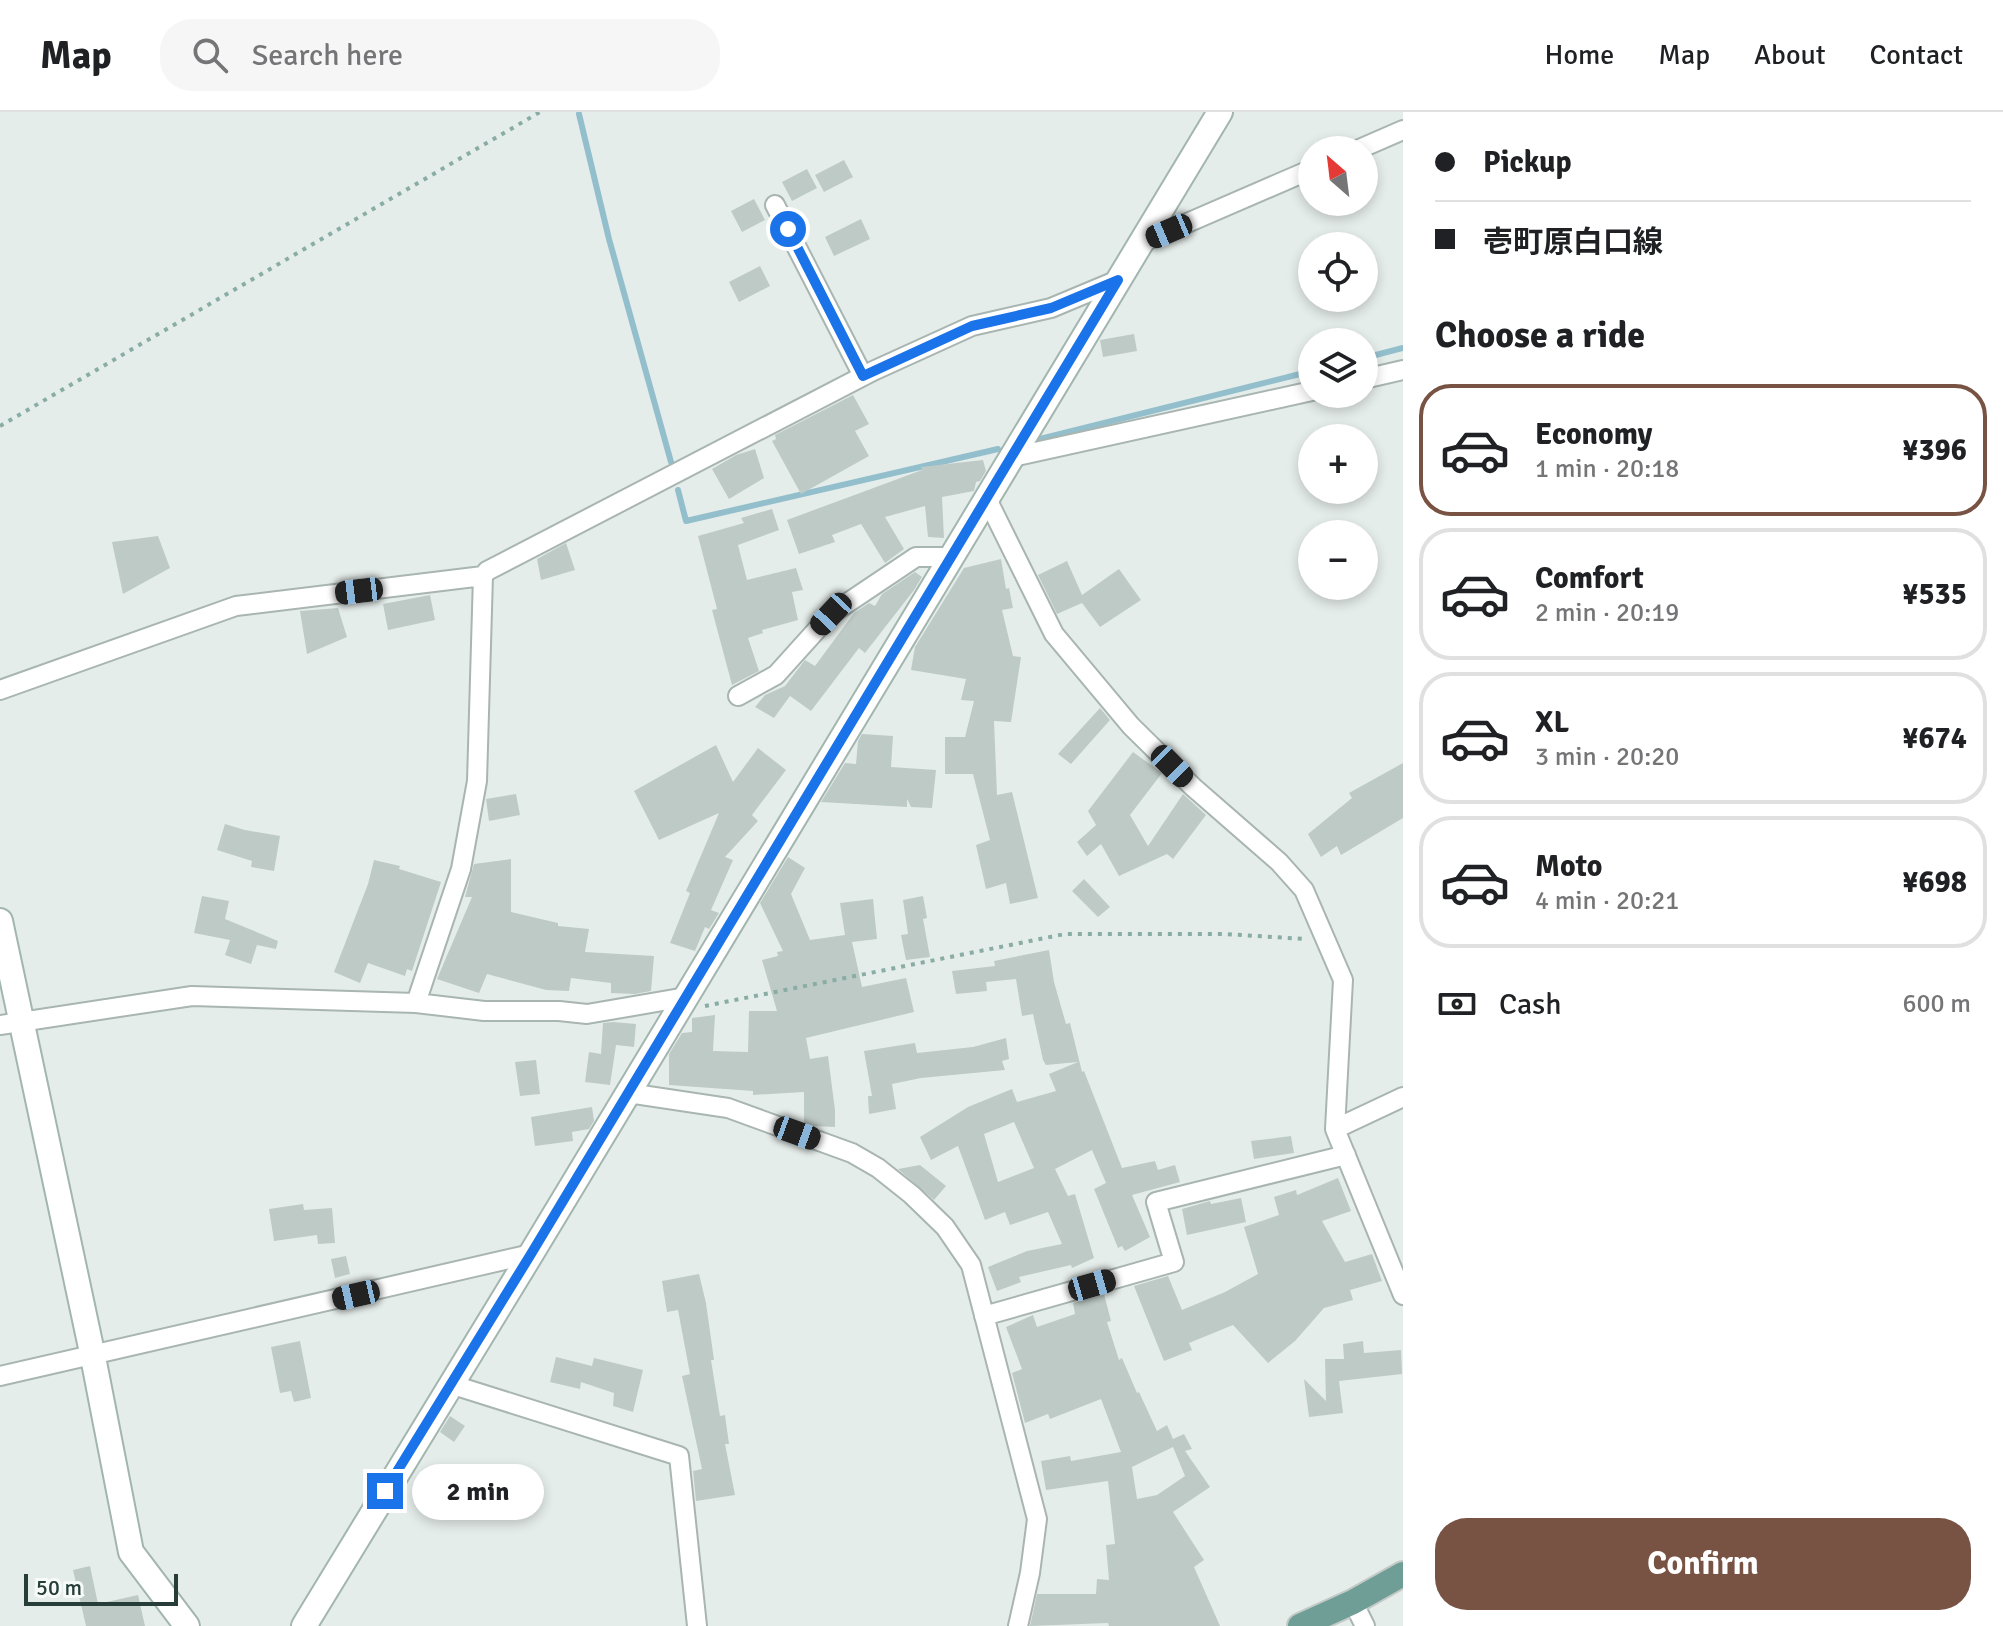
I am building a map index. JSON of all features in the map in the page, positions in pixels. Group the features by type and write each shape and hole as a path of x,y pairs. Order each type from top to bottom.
{"main road":[{"path":"304,1626 1220,112"},
{"path":"0,921 11,1022 93,1357 131,1552 187,1626"},
{"path":"1300,1626 1353,1602 1403,1574"}],"street":[{"path":"1378,141 1403,130"},
{"path":"1141,243 1298,175"},
{"path":"775,205 863,376"},
{"path":"416,1003 461,869 477,781 483,576 487,571 863,376 972,326 1051,308 1118,280"},
{"path":"1378,376 1403,370"},
{"path":"1013,457 1298,394"},
{"path":"987,499 1054,634 1131,726 1193,787 1288,871 1304,890 1343,980 1335,1129 1403,1295"},
{"path":"738,696 776,675 831,614 916,557 952,557"},
{"path":"0,690 236,606 483,576"},
{"path":"11,1022 192,996 416,1003 484,1011 587,1014 681,1006"},
{"path":"628,1093 728,1108 852,1153 878,1168 912,1195 945,1227 971,1265 1037,1519 1030,1573 1018,1626"},
{"path":"1335,1129 1403,1097"},
{"path":"984,1316 1174,1262 1156,1202 1346,1155"},
{"path":"0,1376 531,1254"},
{"path":"450,1384 679,1456 697,1626"},
{"path":"1353,1602 1365,1626"}],"path":[{"path":"0,426 540,112"},
{"path":"681,1006 723,1002 1065,934 1224,934 1328,940"}],"building":[{"path":"844,160 853,177 824,192 815,175"},
{"path":"807,169 817,188 792,201 782,182"},
{"path":"754,199 765,220 742,232 731,211"},
{"path":"861,219 870,239 834,256 825,237"},
{"path":"760,266 770,286 739,302 729,282"},
{"path":"1134,334 1137,351 1103,357 1100,340"},
{"path":"853,395 869,424 855,431 869,456 801,494 772,441 776,439 775,435"},
{"path":"755,449 764,478 729,499 712,469 736,455"},
{"path":"983,460 986,471 976,482 974,491 942,497 944,538 928,537 925,506 885,517 904,549 885,563 861,524 832,535 835,542 799,554 787,520 922,470 921,467"},
{"path":"772,509 779,530 738,545 747,580 796,568 803,590 792,592 798,620 762,630 763,633 748,638 759,671 732,685 712,610 717,609 698,536 744,523 741,518"},
{"path":"158,536 170,568 123,594 112,542"},
{"path":"566,543 575,570 541,580 537,559"},
{"path":"1001,559 1013,608 1002,610 1013,656 1021,657 1011,722 994,721 997,795 1012,792 1038,898 1010,904 1006,883 986,889 976,845 990,840 973,774 945,774 945,737 965,737 974,701 961,700 966,679 911,670 915,647 964,568"},
{"path":"1067,561 1082,595 1119,569 1141,600 1100,627 1082,603 1057,614 1038,575"},
{"path":"915,572 922,577 914,590 865,653 859,648 811,711 790,696 774,718 755,707 765,695 785,686 805,660 815,666 854,613 869,603 875,606 882,594"},
{"path":"430,595 435,620 388,630 383,604"},
{"path":"338,608 347,637 307,654 300,611"},
{"path":"1100,708 1110,720 1071,764 1058,754"},
{"path":"862,734 893,736 891,767 936,770 932,808 911,807 907,799 907,807 821,802 845,763 856,764 858,741"},
{"path":"716,745 733,782 758,748 786,770 752,815 758,821 725,857 733,860 711,910 719,913 709,929 705,927 695,951 670,943 690,893 686,891 719,813 659,840 634,791"},
{"path":"1133,752 1162,773 1130,815 1148,846 1183,794 1206,815 1173,859 1167,854 1119,876 1101,844 1087,856 1077,842 1096,825 1088,811"},
{"path":"1403,763 1403,818 1341,855 1337,846 1321,857 1308,834 1352,798 1349,793"},
{"path":"516,794 520,815 489,821 486,799"},
{"path":"225,824 280,836 274,871 251,867 252,861 217,850"},
{"path":"788,857 805,868 791,894 810,940 845,935 840,903 873,899 877,939 852,942 862,987 906,978 914,1012 806,1038 810,1059 828,1056 835,1127 804,1123 804,1092 753,1095 753,1091 669,1085 669,1054 682,1033 692,1032 692,1018 715,1015 713,1051 748,1052 749,1011 777,1011 762,960 778,956 777,952 783,951 760,903"},
{"path":"511,859 511,912 558,923 558,926 589,929 585,952 654,956 651,991 611,993 611,983 571,978 569,991 546,990 487,974 479,993 437,979 472,897 465,897 474,864"},
{"path":"374,860 400,866 399,869 441,882 412,971 407,969 405,976 368,963 360,983 334,972 368,884"},
{"path":"1084,879 1110,907 1098,917 1072,891"},
{"path":"202,896 229,901 225,919 278,941 276,949 257,945 251,964 225,955 230,940 194,933"},
{"path":"923,896 927,918 923,919 930,957 906,960 901,935 908,934 903,900"},
{"path":"1049,950 1054,982 1066,1024 1070,1023 1082,1072 1122,1168 1155,1161 1158,1170 1175,1165 1180,1182 1132,1195 1150,1237 1125,1251 1122,1246 1118,1248 1094,1189 1106,1183 1092,1150 1055,1169 1068,1196 1075,1194 1094,1258 1072,1268 1071,1265 1019,1277 1021,1282 997,1291 988,1267 1027,1251 1062,1244 1048,1212 1010,1225 1005,1212 985,1220 958,1146 931,1160 920,1137 968,1107 1012,1089 1017,1102 1056,1091 1049,1074 1078,1062 1046,1065 1033,1014 1022,1016 1016,979 986,982 987,991 956,994 952,971 995,966 994,961","holes":["1014,1122 1034,1168 998,1182 984,1134"]},
{"path":"603,1023 636,1024 634,1047 616,1045 610,1085 585,1082 589,1052 601,1054"},
{"path":"1006,1038 1009,1059 1002,1061 1005,1070 892,1084 896,1109 869,1114 868,1096 872,1096 864,1051 915,1043 917,1053 973,1047"},
{"path":"536,1060 540,1094 520,1096 515,1062"},
{"path":"592,1107 594,1121 589,1129 572,1132 573,1141 535,1146 531,1117"},
{"path":"1291,1136 1294,1153 1254,1159 1251,1141"},
{"path":"920,1165 946,1186 934,1200 898,1169"},
{"path":"1338,1178 1351,1211 1322,1221 1345,1262 1372,1254 1382,1281 1350,1290 1353,1300 1324,1308 1295,1341 1268,1363 1233,1325 1189,1343 1192,1350 1164,1361 1134,1286 1168,1276 1182,1310 1225,1292 1258,1274 1244,1227 1279,1215 1274,1197 1296,1190 1297,1195"},
{"path":"1241,1198 1246,1222 1187,1235 1182,1209 1210,1201 1211,1204"},
{"path":"303,1204 304,1210 332,1208 335,1243 318,1244 317,1235 274,1241 269,1209"},
{"path":"346,1256 350,1274 335,1278 331,1259"},
{"path":"699,1274 706,1303 720,1416 725,1415 729,1444 725,1444 735,1495 696,1501 693,1471 702,1469 682,1376 690,1374 678,1310 667,1312 662,1281"},
{"path":"1104,1294 1111,1321 1107,1322 1119,1360 1122,1358 1157,1431 1167,1425 1173,1439 1184,1434 1192,1449 1185,1451 1210,1487 1173,1512 1204,1560 1194,1567 1220,1626 1109,1626 1108,1623 1030,1626 1037,1594 1096,1594 1097,1579 1109,1580 1106,1545 1115,1544 1108,1481 1046,1490 1041,1461 1070,1456 1071,1461 1121,1452 1101,1399 1050,1419 1048,1414 1025,1423 1012,1373 1022,1369 1006,1327 1033,1315 1037,1327 1075,1314 1073,1303","holes":["1173,1447 1185,1476 1157,1495 1137,1499 1132,1467"]},
{"path":"300,1341 311,1398 294,1402 291,1391 280,1393 271,1347"},
{"path":"1363,1341 1364,1353 1401,1350 1402,1374 1339,1381 1343,1413 1309,1417 1304,1379 1326,1401 1325,1359 1344,1359 1343,1344"},
{"path":"556,1357 592,1366 594,1358 643,1370 633,1412 613,1406 614,1393 581,1382 580,1389 550,1382"},
{"path":"450,1416 465,1426 454,1442 440,1432"},
{"path":"90,1566 98,1604 138,1595 145,1626 86,1626 73,1570"}],"waterway":[{"path":"579,114 609,239 671,462"},
{"path":"1378,354 1403,348"},
{"path":"1032,441 1298,374"},
{"path":"678,490 686,521 998,449"}],"route":[{"path":"385,1491 1118,280 1051,308 972,326 863,376 788,229"}]}
